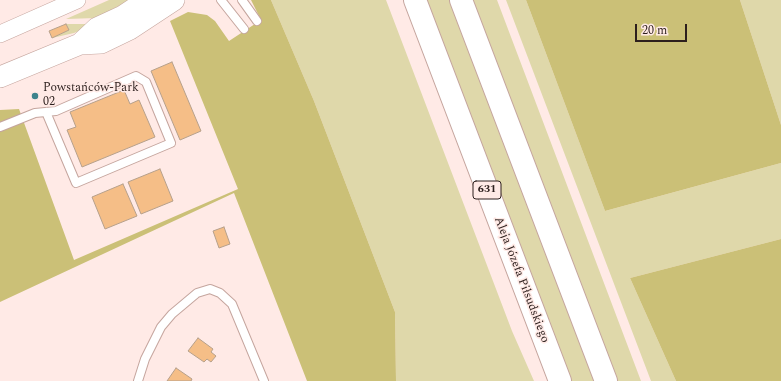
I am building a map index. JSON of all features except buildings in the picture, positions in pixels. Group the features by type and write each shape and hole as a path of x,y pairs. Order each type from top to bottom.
{"main road":[{"name":"Aleja Józefa Piłsudskiego","path":"415,0 560,381"},
{"path":"461,0 606,381"}],"street":[{"path":"0,77 80,44 98,28 122,16 147,0"},
{"path":"80,44 101,43 130,29 174,0"},
{"path":"0,34 72,1"}],"lane":[{"path":"222,0 244,29"},
{"path":"242,0 256,21"},
{"path":"0,127 35,114 46,112 56,111 136,76 146,82 171,143 76,183 46,112"},
{"path":"138,381 145,359 161,327 172,314 197,293 210,289 220,293 232,304 264,381"}],"shaded area":[{"path":"109,0 130,0 96,18 66,19"},
{"path":"251,0 271,0 314,101 395,312 396,381 307,381 234,193 0,302 0,110 19,109 74,260 238,189 170,21 188,12 207,15 215,21 229,41 261,20"},
{"path":"271,0 386,0 512,331 534,381 396,381 395,312 314,101"},
{"path":"426,0 450,0 594,381 570,381"},
{"path":"473,0 497,0 641,381 617,381"},
{"path":"506,0 526,0 605,211 781,163 781,239 630,278 676,381 651,381"},
{"path":"526,0 740,0 781,125 781,163 605,211"},
{"path":"740,0 781,0 781,125"},
{"path":"66,24 96,24 74,33 52,38 69,30"},
{"path":"781,239 781,381 676,381 630,278"}],"place":[{"name":"Powstańców-Park 02","path":"35,96"}]}
